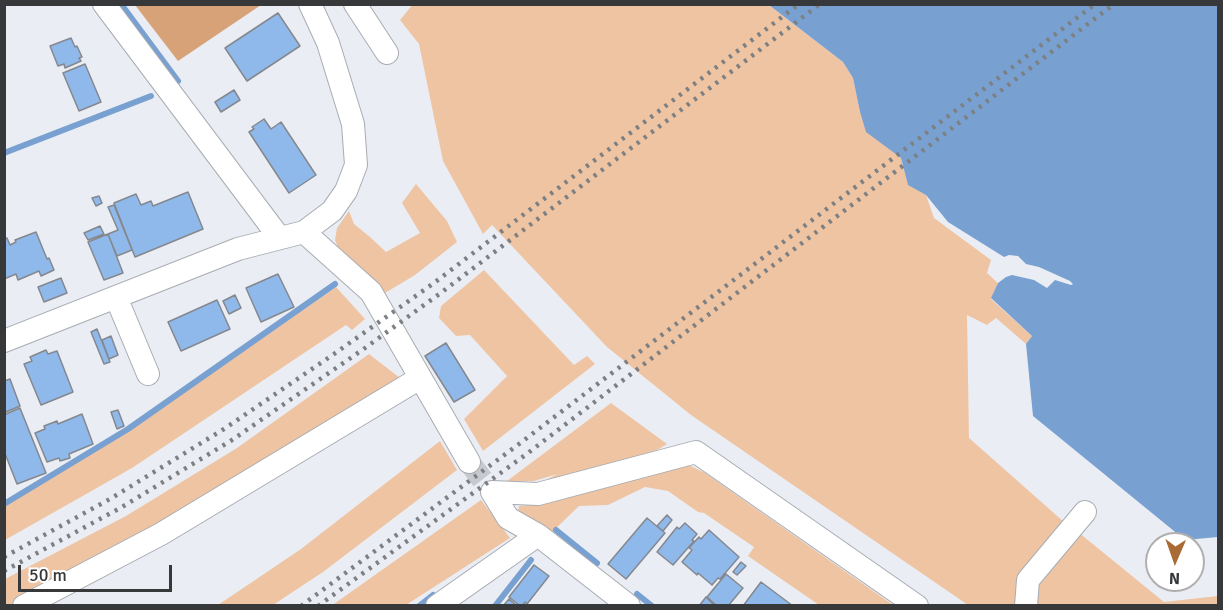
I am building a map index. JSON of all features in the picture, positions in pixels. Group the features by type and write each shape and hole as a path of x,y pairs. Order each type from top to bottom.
{"street":[{"path":"104,4 279,237"},
{"path":"6,338 238,249 304,232 332,211 346,191 356,165 353,124 328,43 310,4"},
{"path":"355,4 387,52"},
{"path":"304,232 371,292 469,462"},
{"path":"116,297 148,374"},
{"path":"24,606 161,534 420,378"},
{"path":"629,606 538,535 508,518 492,492 538,494 696,452 917,606"},
{"path":"1026,606 1028,580 1085,512"},
{"path":"437,606 538,535"}],"shaded area":[{"path":"413,4 769,5 843,62 853,78 866,131 901,158 908,184 926,195 934,218 991,260 987,273 998,283 991,299 1032,336 1026,344 996,318 987,325 967,315 969,438 1064,522 1041,547 1016,584 1015,605 968,605 691,415 607,347 492,225 483,234 443,161 419,44 400,20"},
{"path":"135,5 261,5 178,61"},
{"path":"416,184 447,221 457,242 415,275 385,293 339,250 335,240 337,228 349,211 354,224 386,252 420,233 402,203"},
{"path":"484,270 574,365 587,356 595,364 483,451 464,419 507,376 470,335 456,336 439,318 441,306"},
{"path":"336,287 365,319 352,330 346,325 132,468 5,540 5,505 129,431"},
{"path":"369,354 400,378 165,524 5,606 5,579 126,516 237,448"},
{"path":"611,403 667,444 657,450 537,485 557,474 534,481 507,481"},
{"path":"440,441 457,470 323,572 273,605 218,605 301,549"},
{"path":"689,465 705,473 893,605 819,605 748,556 754,547 668,491 645,487 608,505 579,506 550,534 518,512 519,506 545,504 673,466"},
{"path":"481,500 510,538 406,605 331,606"},
{"path":"1078,532 1145,587 1145,592 1152,592 1164,602 1218,596 1218,605 1033,606 1038,581"}],"water":[{"path":"769,5 1218,5 1218,537 1205,538 1205,532 1175,532 1033,416 1026,344 1032,336 991,298 998,283 1012,275 1034,280 1047,288 1055,280 1073,284 1039,267 1026,264 1018,256 1004,257 948,222 926,195 908,185 901,158 866,132 853,78 843,62"}],"building":[{"path":"278,13 300,46 247,81 225,48"},
{"path":"71,38 82,57 79,58 81,61 65,68 64,64 58,66 50,46"},
{"path":"85,64 101,102 79,111 63,73"},
{"path":"234,90 240,100 221,112 215,102"},
{"path":"264,119 271,129 281,122 316,175 289,193 249,132 254,129 252,127"},
{"path":"188,192 203,229 135,257 114,203 136,194 141,205 151,201 153,206"},
{"path":"99,196 102,203 96,206 92,198"},
{"path":"114,205 132,250 117,256 108,234 118,230 108,207"},
{"path":"100,226 104,234 88,240 84,233"},
{"path":"36,232 54,270 41,276 39,271 18,280 16,274 4,279 4,239 7,238 10,245 16,242 15,240"},
{"path":"108,234 123,273 104,280 88,242"},
{"path":"278,274 294,307 261,322 246,288"},
{"path":"61,278 67,293 44,302 38,287"},
{"path":"235,295 241,308 229,314 223,301"},
{"path":"217,300 230,329 181,351 168,322"},
{"path":"97,329 110,362 104,364 91,332"},
{"path":"111,336 118,355 109,359 102,340"},
{"path":"446,343 475,390 454,402 425,356"},
{"path":"46,350 48,354 57,351 73,392 41,405 24,364 32,361 30,357"},
{"path":"10,379 20,406 6,412 4,381"},
{"path":"20,408 46,473 17,484 4,451 4,415"},
{"path":"118,410 124,426 117,429 111,412"},
{"path":"82,414 93,444 69,454 70,458 60,461 59,458 47,462 35,433 45,429 44,426 57,421 58,424"},
{"path":"667,515 672,520 663,531 657,526"},
{"path":"647,518 665,533 626,579 608,564"},
{"path":"685,523 697,534 692,540 694,541 673,565 657,552 677,527 679,529"},
{"path":"709,530 739,557 712,585 682,562 692,550 689,548"},
{"path":"741,562 746,566 737,575 733,572"},
{"path":"534,565 549,576 527,604 525,602 520,606 509,597"},
{"path":"726,574 743,588 728,606 717,606 707,597"},
{"path":"761,582 793,606 743,606"},
{"path":"706,597 715,606 699,606"},
{"path":"509,599 517,606 503,606"}],"waterway":[{"path":"121,4 178,81"},
{"path":"4,153 151,96"},
{"path":"4,504 128,429 335,284"},
{"path":"556,530 597,563"},
{"path":"495,606 531,560"},
{"path":"637,594 652,606"},
{"path":"419,606 433,595"}],"tunnel":[{"path":"469,462 492,492"}],"railway":[{"path":"4,557 110,499 224,429 334,354 434,283 799,4"},
{"path":"4,571 122,507 232,440 365,348 820,4"},
{"path":"301,606 519,444 1095,4"},
{"path":"318,606 528,453 1114,4"}]}
